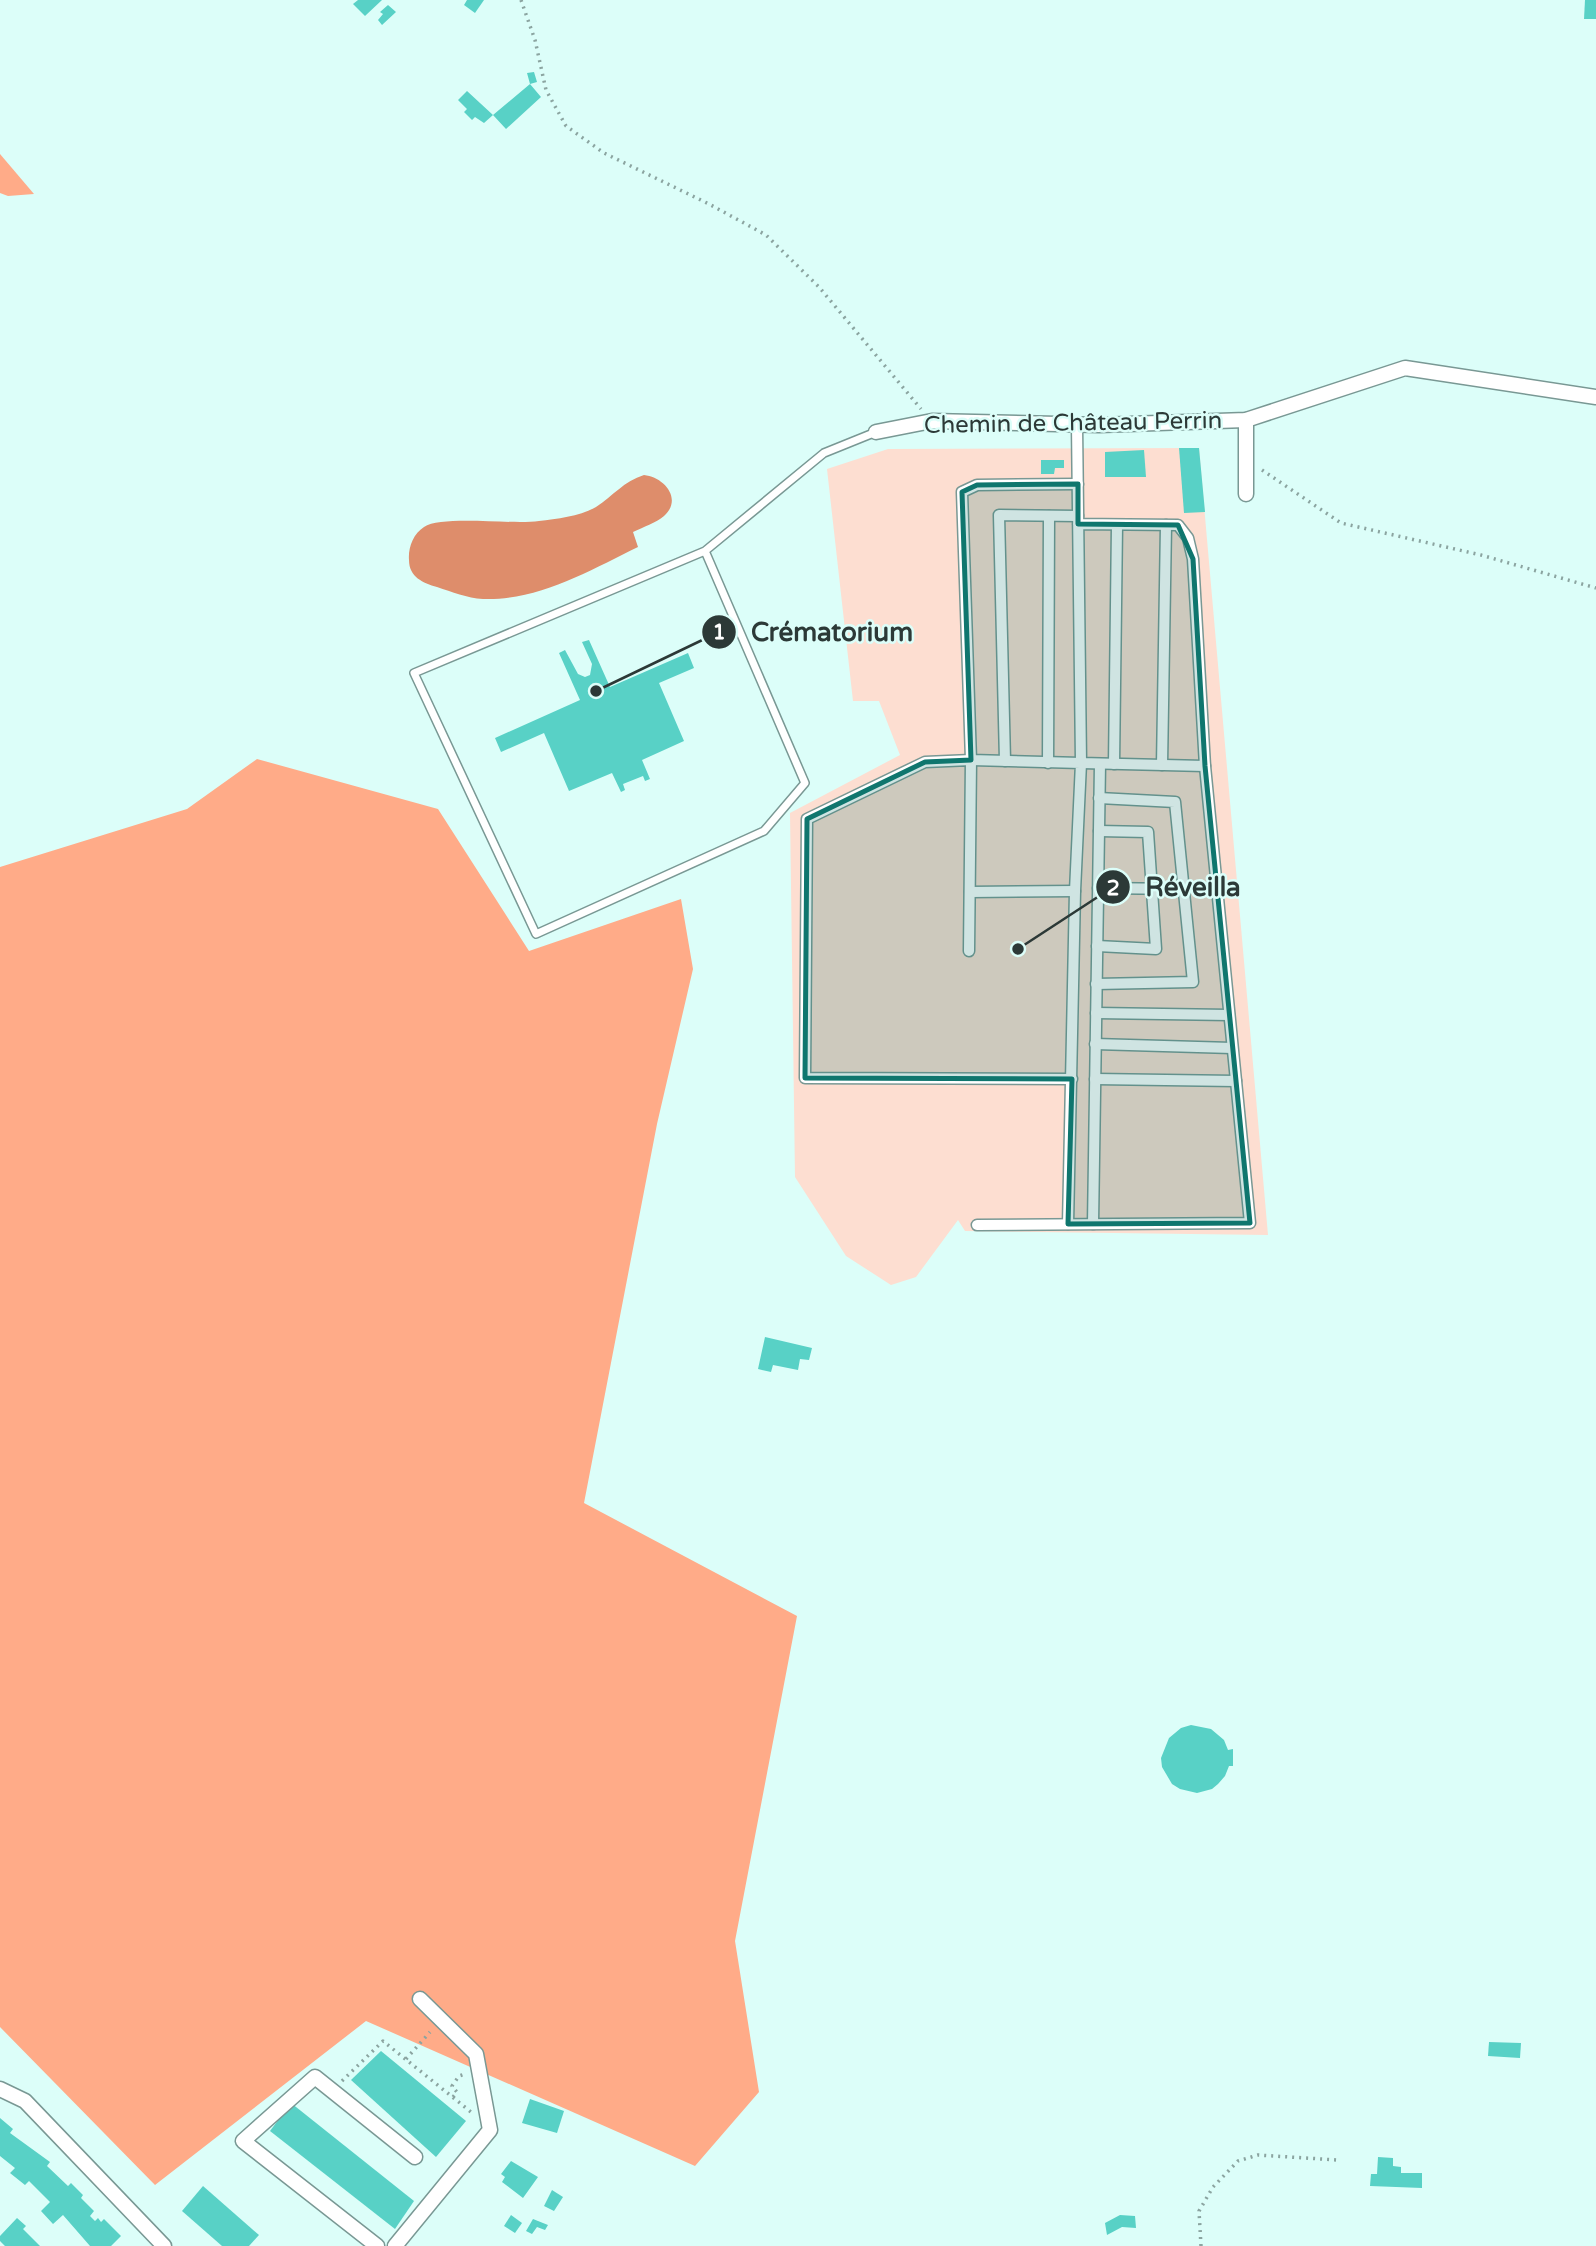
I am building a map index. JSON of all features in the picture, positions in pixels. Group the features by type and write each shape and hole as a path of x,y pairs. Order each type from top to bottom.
{"street":[{"name":"Chemin de Château Perrin","path":"876,432 932,421 1077,425 1245,420 1405,368 1596,397"},
{"path":"1245,420 1246,494"},
{"path":"1068,1224 1075,891 1081,763 1077,425"},
{"path":"969,951 971,760 962,492 977,485 1078,484"},
{"path":"977,1225 1250,1223 1205,766 1193,559 1188,538 1178,526 1117,525 1049,516 999,515 1005,761"},
{"path":"1048,762 1049,516"},
{"path":"1114,764 1117,525"},
{"path":"1162,765 1166,525"},
{"path":"1072,1079 805,1078 807,819 925,762 971,760 1205,766"},
{"path":"1093,1224 1100,764"},
{"path":"1096,984 1193,982 1175,802 1099,798"},
{"path":"1097,946 1156,948 1148,832 1099,831"},
{"path":"1098,888 1183,889"},
{"path":"970,892 1075,891"},
{"path":"1096,1013 1229,1015"},
{"path":"1096,1044 1232,1048"},
{"path":"1095,1079 1236,1082"},
{"path":"395,2246 490,2130 476,2054 420,1998"},
{"path":"377,2246 243,2141 315,2077 415,2157"},
{"path":"0,2089 24,2101 164,2246"}],"lane":[{"path":"705,551 805,783 764,831 536,934 414,673 705,551 824,453 876,432"}],"path":[{"path":"521,0 535,40 546,90 566,126 604,153 766,235 819,287 932,421"},
{"path":"1247,460 1341,523 1481,555 1596,588"},
{"path":"406,2059 422,2038"},
{"path":"330,2090 383,2041 478,2119 488,2118"},
{"path":"453,2097 457,2092 452,2086 460,2076"},
{"path":"1201,2246 1199,2211 1213,2187 1238,2161 1258,2155 1338,2160"}],"highlighted area":[{"path":"1078,484 1078,524 1178,525 1193,559 1205,766 1250,1223 1068,1224 1072,1079 805,1078 807,819 925,762 971,760 962,492 977,485"}],"shaded area":[{"path":"0,154 34,194 8,196 0,193"},
{"path":"1199,448 1268,1235 965,1231 958,1220 916,1277 891,1285 846,1256 795,1177 790,813 900,755 879,701 853,701 827,469 888,449"},
{"path":"644,475 658,480 669,490 672,503 664,516 633,532 638,547 563,583 524,595 483,599 427,583 411,571 409,551 414,537 424,527 433,523 527,522 576,515 596,507 625,485"},
{"path":"257,759 438,809 529,951 681,899 693,969 657,1124 584,1503 797,1616 735,1941 759,2092 695,2166 366,2021 155,2185 0,2027 0,867 187,809"}],"building":[{"path":"358,0 382,0 365,16 353,4"},
{"path":"467,0 484,0 475,13 464,5"},
{"path":"1585,0 1596,0 1596,19 1584,19"},
{"path":"388,5 396,12 382,25 378,20 383,14 380,12"},
{"path":"534,72 537,82 530,84 527,73"},
{"path":"530,84 541,97 506,129 493,115"},
{"path":"467,91 493,115 484,123 475,117 472,120 464,112 467,109 458,100"},
{"path":"1179,448 1199,448 1205,512 1184,513"},
{"path":"1144,450 1146,477 1105,477 1105,452"},
{"path":"1041,460 1064,460 1064,468 1055,468 1054,474 1041,474"},
{"path":"589,640 610,687 688,653 694,668 659,683 684,741 642,760 650,779 645,781 643,776 623,784 625,790 621,792 612,773 569,791 544,733 501,752 495,738 580,700 559,653 565,650 578,674 585,677 590,675 592,664 582,642"},
{"path":"765,1337 812,1348 809,1360 800,1359 798,1370 773,1365 771,1372 758,1369"},
{"path":"1191,1725 1211,1729 1224,1740 1228,1750 1233,1749 1233,1766 1229,1766 1225,1776 1212,1789 1197,1793 1172,1784 1162,1767 1161,1758 1169,1738 1181,1728"},
{"path":"1489,2042 1521,2043 1520,2058 1488,2056"},
{"path":"381,2051 466,2121 436,2157 351,2080"},
{"path":"530,2099 564,2111 557,2133 522,2123"},
{"path":"291,2103 414,2201 395,2229 270,2131"},
{"path":"0,2118 13,2129 10,2133 50,2162 47,2166 68,2186 71,2183 83,2195 81,2198 94,2211 90,2216 95,2221 98,2218 101,2222 104,2219 121,2236 111,2246 90,2246 63,2215 53,2224 41,2211 50,2202 29,2181 25,2185 10,2173 15,2168 0,2156"},
{"path":"1378,2157 1393,2158 1393,2166 1401,2167 1401,2173 1422,2173 1422,2188 1370,2186 1371,2174 1377,2174"},
{"path":"511,2161 538,2177 523,2198 502,2182 505,2177 501,2174"},
{"path":"203,2186 259,2235 249,2246 222,2246 182,2211"},
{"path":"552,2190 563,2197 554,2211 544,2206"},
{"path":"511,2215 522,2223 515,2233 504,2226"},
{"path":"1120,2215 1135,2216 1136,2228 1122,2227 1107,2235 1105,2223"},
{"path":"17,2218 26,2226 23,2229 40,2246 5,2246 0,2241 0,2236"},
{"path":"533,2219 548,2225 545,2230 537,2227 532,2234 526,2231"}],"place":[{"name":"Crématorium","path":"596,691"},
{"name":"Réveilla","path":"1018,949"}]}
